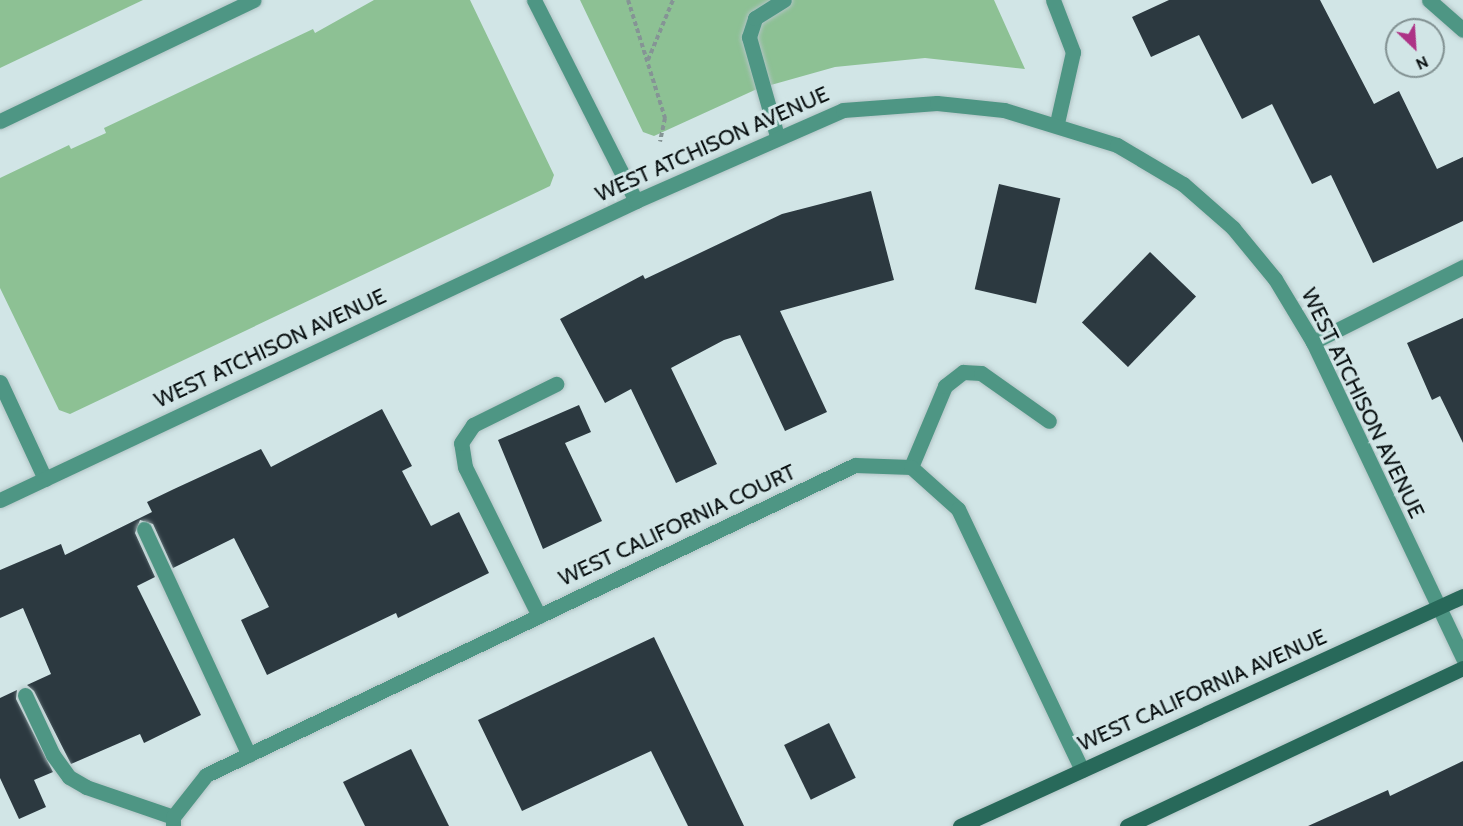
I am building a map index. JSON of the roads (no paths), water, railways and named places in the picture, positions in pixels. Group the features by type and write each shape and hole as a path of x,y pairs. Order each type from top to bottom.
{"main road":[{"name":"WEST CALIFORNIA AVENUE","path":"960,826 1463,596"},
{"path":"1126,826 1463,668"}],"street":[{"path":"0,121 254,0"},
{"path":"534,0 636,201"},
{"path":"777,136 748,37 755,18 784,0"},
{"path":"1053,0 1073,52 1057,123"},
{"path":"1437,2 1463,30"},
{"name":"WEST ATCHISON AVENUE","path":"0,500 636,201 777,136 843,110 937,103 1004,110 1057,123 1117,145 1183,183 1233,228 1275,279 1312,342 1463,658"},
{"path":"1312,342 1463,267"},
{"path":"1049,421 981,373 963,372 945,386 911,467 958,509 1082,770"},
{"path":"0,382 45,479"},
{"path":"539,616 465,467 461,443 473,425 556,384"},
{"name":"WEST CALIFORNIA COURT","path":"173,821 206,776 249,755 855,465 911,467"},
{"path":"144,529 249,755"},
{"path":"25,695 53,755 69,777 86,787 173,821"}]}
